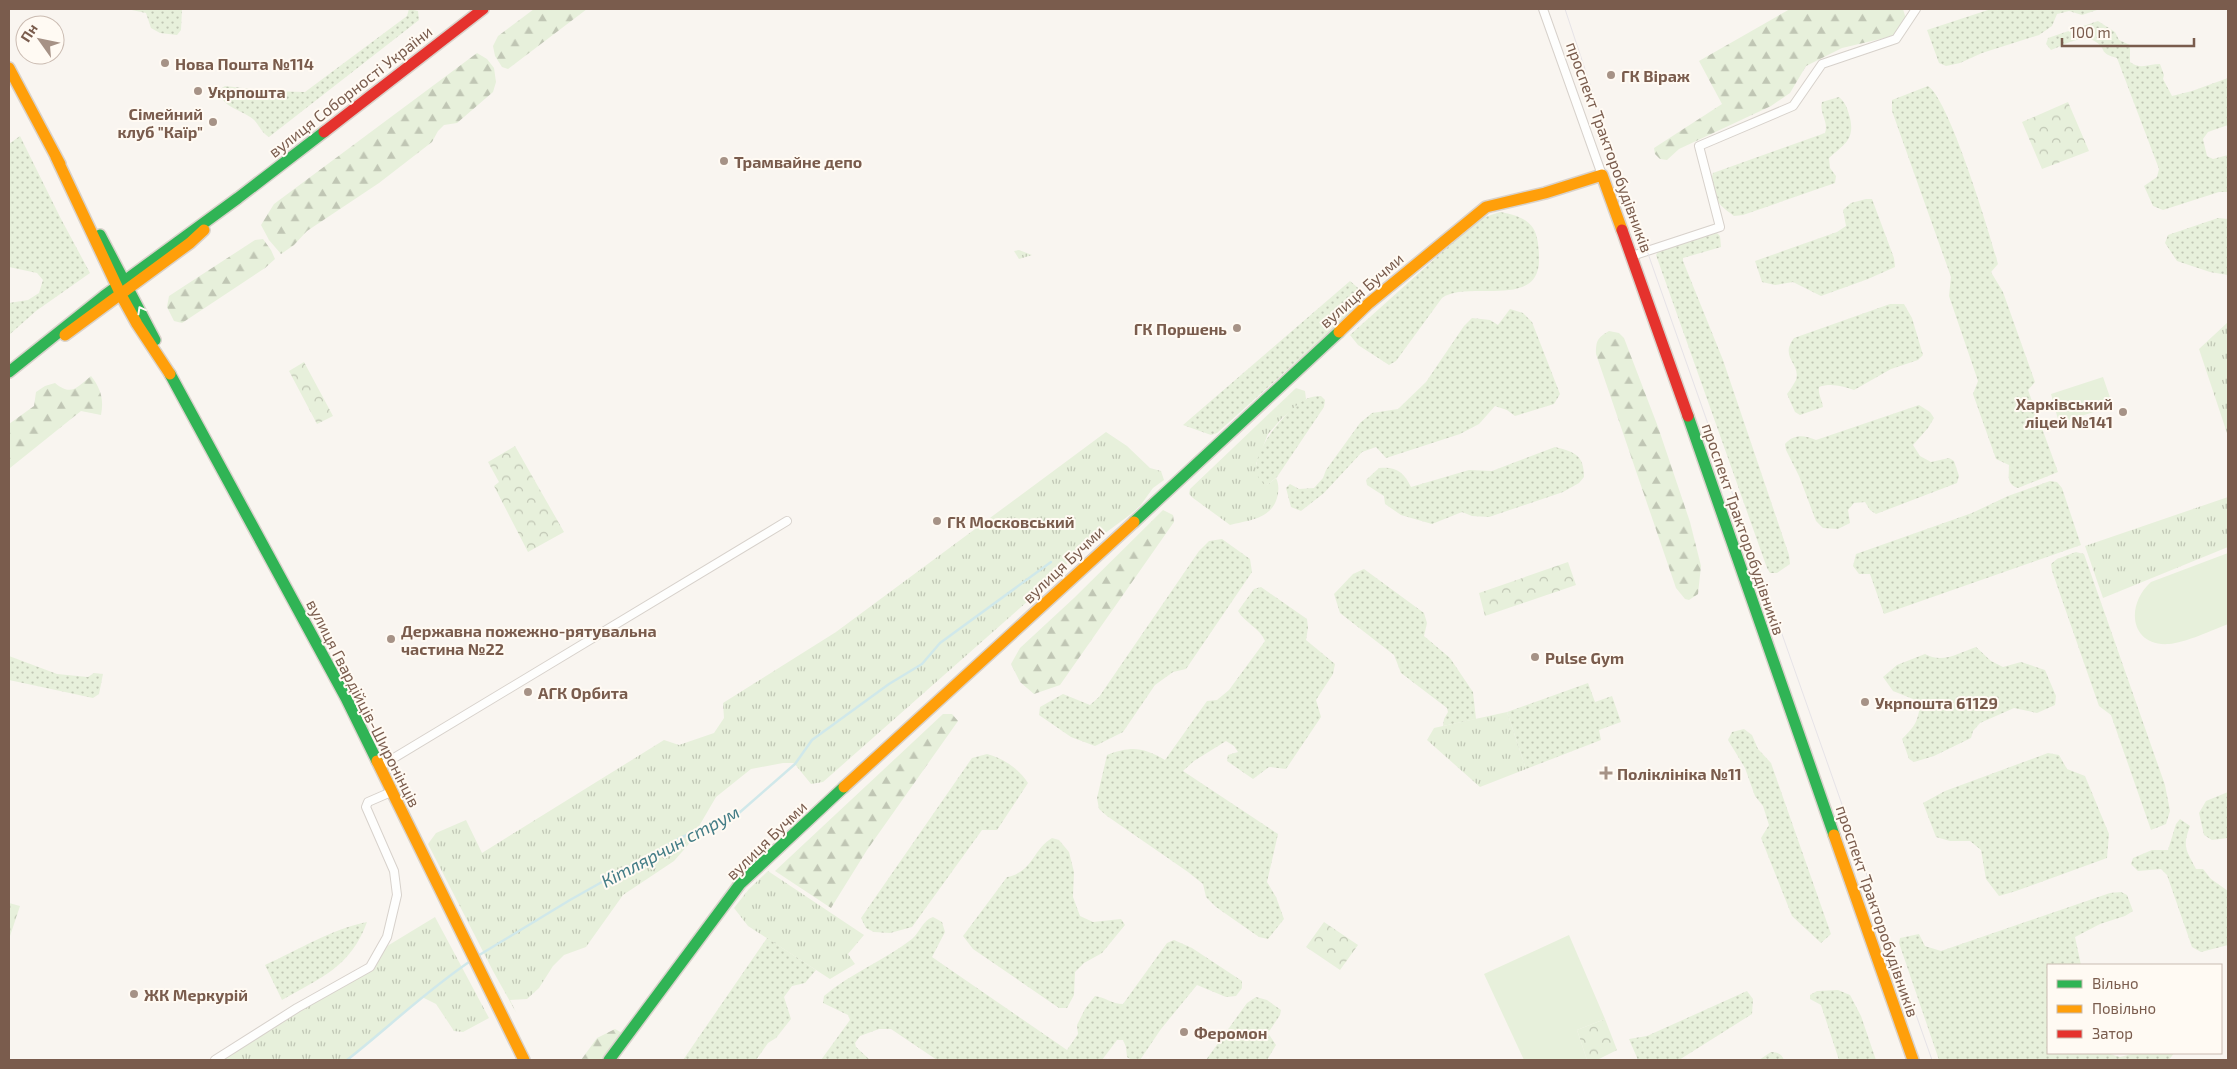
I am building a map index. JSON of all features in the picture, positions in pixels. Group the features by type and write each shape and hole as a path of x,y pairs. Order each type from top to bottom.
{"street":[{"name":"вулиця Соборності України","path":"9,373 483,9"},
{"name":"проспект Тракторобудівників","path":"1543,9 1632,256 1913,1060"},
{"path":"1632,256 1720,227 1699,146 1793,106 1822,64 1896,39 1916,9"},
{"name":"вулиця Гвардійців-Широнінців","path":"9,68 123,287 346,698 502,1020 524,1060"},
{"name":"вулиця Бучми","path":"609,1060 740,884 885,748 1206,457 1368,304 1486,207 1602,175"},
{"path":"378,767 787,521"},
{"path":"215,1060 292,1010 370,967 387,937 397,895 394,871 366,807 368,802 391,792"}],"green space":[{"path":"127,9 182,9 181,30 177,35 160,33 151,28 146,13"},
{"path":"409,9 418,11 419,20 269,137 253,119 223,100 220,89 225,86 268,91 305,92 407,16"},
{"path":"534,9 587,9 508,69 502,67 495,56 493,46 498,36"},
{"path":"1790,9 1903,9 1906,19 1893,36 1842,48 1806,66 1790,93 1771,106 1679,149 1667,160 1660,159 1655,154 1654,148 1722,104 1699,61"},
{"path":"1991,9 2100,9 2082,15 2069,11 2057,14 2052,26 2039,35 1982,53 1960,63 1946,66 1939,63 1927,30"},
{"path":"2098,21 2115,32 2119,40 2130,45 2130,62 2137,66 2160,64 2164,75 2163,79 2172,96 2228,78 2228,125 2208,132 2203,139 2207,156 2213,159 2228,155 2228,192 2219,192 2163,210 2153,206 2144,186 2157,177 2159,169 2117,58 2105,53 2096,42 2086,39 2080,39 2051,50 2046,44 2048,38"},
{"path":"477,53 487,59 494,68 496,82 493,92 457,123 444,125 432,142 379,183 307,231 294,245 281,254 269,240 261,225 274,204"},
{"path":"1928,86 1937,96 1947,115 1978,198 1998,264 1991,272 2003,292 2035,382 2028,390 2058,472 2018,488 2010,482 2009,465 1996,459 1973,394 1978,381 1949,296 1951,277 1892,111 1892,100"},
{"path":"1839,97 1847,109 1851,132 1844,145 1829,158 1830,168 1836,176 1835,183 1743,215 1734,216 1723,208 1715,198 1711,187 1713,173 1825,133 1826,125 1821,106 1822,102"},
{"path":"2068,102 2089,151 2042,169 2022,122"},
{"path":"20,136 90,273 36,311 9,335 9,303 28,300 39,293 43,280 37,273 9,267 9,144"},
{"path":"1872,199 1894,258 1895,267 1821,296 1793,282 1775,285 1762,282 1755,261 1837,232 1846,226 1843,210 1851,203"},
{"path":"1500,212 1522,219 1530,224 1535,231 1539,258 1536,274 1528,284 1516,289 1501,291 1453,293 1442,298 1396,361 1389,365 1358,345 1350,335 1479,219"},
{"path":"2218,218 2228,219 2228,275 2210,272 2177,261 2165,243 2168,235"},
{"path":"1715,231 1720,236 1721,247 1683,258 1683,261 1723,360 1789,555 1790,564 1777,573 1770,573 1767,568 1656,255 1659,250"},
{"path":"263,239 275,259 265,268 182,323 174,321 167,307 169,296 255,240"},
{"path":"1019,250 1032,255 1019,259 1014,251"},
{"path":"1350,281 1364,293 1364,297 1355,309 1217,433 1211,435 1183,425"},
{"path":"1890,304 1904,304 1912,318 1923,355 1918,360 1891,369 1854,390 1828,385 1819,387 1823,407 1800,415 1795,412 1787,394 1796,380 1797,374 1789,356 1790,345 1794,338"},
{"path":"1510,309 1523,313 1532,322 1560,394 1554,404 1515,416 1507,410 1495,406 1479,424 1460,434 1386,458 1376,447 1362,452 1324,493 1301,511 1291,507 1286,488 1290,484 1299,489 1314,488 1323,478 1326,470 1360,423 1372,413 1398,409 1426,382 1464,326 1472,318 1490,320 1498,325"},
{"path":"2228,322 2228,436 2199,349"},
{"path":"1609,331 1619,333 1624,338 1658,427 1690,522 1701,566 1698,594 1689,600 1685,599 1676,588 1596,354 1598,340"},
{"path":"304,362 333,416 317,424 289,371"},
{"path":"91,376 101,394 101,415 81,411 10,468 9,424 34,406 36,392 45,386 55,383 66,389 74,389"},
{"path":"2103,377 2113,406 2059,423 2051,394"},
{"path":"1296,388 1305,391 1306,399 1282,418 1268,434 1256,464 1267,485 1276,478 1278,490 1274,505 1258,518 1230,525 1193,498 1189,494 1190,489"},
{"path":"1321,396 1325,400 1324,407 1277,477 1267,485 1258,477 1256,467 1259,454 1266,440 1286,415 1297,405 1308,398"},
{"path":"1919,405 1930,412 1934,418 1913,445 1920,456 1931,462 1949,458 1954,461 1959,476 1957,483 1876,514 1870,510 1865,502 1854,503 1848,510 1850,523 1838,529 1823,528 1816,521 1785,444 1792,438 1799,436 1816,440"},
{"path":"1106,432 1127,446 1150,468 1161,471 1164,480 1153,488 1140,506 1073,557 1054,578 823,782 811,784 794,763 783,763 751,769 716,797 688,845 674,861 623,895 586,947 564,955 553,966 539,988 527,999 510,1000 517,1014 428,844 436,833 466,820 482,853 664,740 679,745 714,733 724,718 723,703 836,632"},
{"path":"515,446 564,532 528,552 494,486 499,482 488,462"},
{"path":"1555,447 1573,453 1580,459 1584,470 1584,477 1579,483 1563,492 1489,517 1472,516 1462,512 1432,524 1401,515 1385,504 1384,496 1367,485 1366,480 1379,468 1390,468 1399,471 1411,487 1469,470 1492,471"},
{"path":"2050,481 2057,482 2062,488 2081,545 1884,614 1870,574 1859,574 1853,566 1856,554 1972,513 2008,496"},
{"path":"2228,497 2228,547 2103,598 2085,546"},
{"path":"1163,510 1173,515 1174,522 1060,685 1034,694 1020,682 1011,664 1020,648 1074,598"},
{"path":"1222,539 1250,559 1252,572 1186,669 1173,672 1155,685 1123,732 1095,746 1071,737 1039,715 1040,707 1063,694 1090,705 1099,697 1199,551 1209,541"},
{"path":"2076,552 2084,554 2165,785 2170,811 2166,824 2151,830 2111,715 2099,706 2052,571 2051,564 2057,559"},
{"path":"2228,553 2228,624 2198,636 2169,644 2156,643 2146,639 2139,632 2135,613 2137,602 2151,582"},
{"path":"1568,562 1576,585 1485,616 1479,593"},
{"path":"1364,569 1424,613 1427,623 1424,636 1450,658 1473,692 1476,719 1443,726 1448,712 1447,708 1401,673 1394,655 1340,613 1334,594 1353,574"},
{"path":"1261,587 1307,619 1306,640 1335,664 1333,674 1316,700 1321,717 1286,769 1269,767 1253,779 1227,761 1228,755 1238,752 1234,746 1226,741 1194,761 1183,771 1278,834 1267,882 1276,897 1284,919 1268,939 1259,937 1216,907 1206,897 1203,884 1107,816 1099,809 1097,798 1107,755 1123,750 1137,749 1150,752 1165,760 1207,701 1217,700 1229,690 1265,641 1263,636 1238,611 1254,589"},
{"path":"1976,647 1991,661 2003,667 2021,662 2045,670 2056,696 2055,705 2037,713 2014,708 1980,723 1973,731 1971,738 1934,756 1914,762 1909,759 1902,739 1915,723 1920,704 1893,691 1883,677 1897,665 1925,654 1931,657 1944,658"},
{"path":"9,656 57,674 88,677 94,673 103,674 99,694 93,698 9,680"},
{"path":"1588,683 1595,702 1612,696 1621,722 1599,730 1601,740 1526,769 1507,712"},
{"path":"1507,712 1526,769 1480,787 1427,740 1434,728"},
{"path":"943,714 952,714 958,721 867,850 831,908 775,871"},
{"path":"1744,729 1752,735 1758,749 1771,763 1831,934 1821,943 1792,916 1761,838 1769,825 1763,806 1755,796 1745,768 1728,740 1732,732"},
{"path":"2048,753 2059,755 2067,769 2085,776 2109,834 2107,858 1999,896 1986,879 1981,850 1970,841 1950,841 1936,837 1923,803 1945,791"},
{"path":"987,754 999,758 1010,765 1028,783 997,830 982,830 912,927 890,933 874,932 866,928 861,918 972,758"},
{"path":"2228,792 2228,838 2212,840 2204,835 2199,813 2206,801"},
{"path":"2180,819 2190,826 2186,839 2186,848 2196,869 2203,869 2211,879 2228,891 2228,945 2201,952 2192,947 2167,875 2161,869 2138,871 2131,864 2133,858 2152,850 2168,850 2176,824"},
{"path":"1052,838 1059,840 1069,852 1074,872 1073,897 1080,916 1093,922 1121,919 1125,925 1102,953 1084,963 1075,972 1074,995 1067,1008 1059,1008 973,949 963,936 1007,877 1016,874 1028,865 1041,848"},
{"path":"768,871 864,935 848,954 855,964 830,979 748,926 734,908 749,889"},
{"path":"2121,892 2127,895 2133,911 2125,916 2100,924 2075,937 2081,964 2047,964 2047,1054 2110,1054 2120,1057 2132,1054 2173,1054 2169,1060 1939,1060 1899,943 1900,938 1919,934 1925,946 1941,951 2110,893"},
{"path":"9,903 20,906 9,939"},
{"path":"435,917 489,1018 463,1032 454,1031 436,1004 422,997 347,1060 215,1060 370,967 379,951"},
{"path":"933,917 942,922 945,932 932,957 1067,1050 1078,1034 1077,1025 1085,1009 1095,996 1123,1004 1167,943 1174,940 1192,948 1242,981 1242,988 1236,996 1226,997 1197,985 1161,1029 1140,1060 1132,1060 1127,1057 1123,1040 1117,1040 1102,1060 937,1060 891,1029 879,1029 860,1036 855,1043 856,1047 870,1060 821,1060 850,1020 848,1015 823,1003 824,996 845,980 891,954 912,939 924,923"},
{"path":"367,922 352,950 343,961 321,978 282,1000 265,965 328,935"},
{"path":"1324,922 1358,945 1340,970 1306,947"},
{"path":"1569,935 1605,1019 1577,1030 1587,1060 1524,1060 1484,974"},
{"path":"767,938 816,970 805,983 792,986 784,997 791,1019 776,1038 768,1043 756,1060 683,1060"},
{"path":"1838,990 1850,995 1861,1016 1876,1060 1839,1060 1821,1005 1810,999 1810,995 1817,991"},
{"path":"1747,991 1753,999 1752,1014 1679,1060 1638,1060 1629,1039 1647,1036"},
{"path":"1256,997 1267,1000 1281,1010 1280,1015 1268,1033 1276,1045 1267,1060 1206,1060 1247,1003"},
{"path":"1605,1019 1617,1050 1597,1060 1587,1060 1577,1030"},
{"path":"615,1029 622,1033 601,1060 581,1060 597,1038"},
{"path":"1771,1052 1779,1054 1784,1060 1759,1060"}],"waterway":[{"name":"Кітлярчин струм","path":"476,957 570,900 680,838 739,813 795,764 812,740 889,684 922,664 940,643 1051,562"},
{"name":"Кітлярчин струм","path":"347,1060 424,996 472,960"}],"tram line":[{"path":"1565,9 1614,157 1932,1060"}],"traffic: fast":[{"path":"9,372 104,296 238,198 324,132"},
{"path":"100,235 155,340"},
{"path":"1134,522 1339,332"},
{"path":"170,374 346,698 377,761"},
{"path":"1688,416 1834,835"},
{"path":"609,1060 740,884 844,787"}],"traffic: slow":[{"path":"9,68 60,164"},
{"path":"56,157 121,295 137,324 170,374"},
{"path":"1339,332 1368,304 1486,207 1545,193 1602,175 1622,230"},
{"path":"65,335 190,243 204,230"},
{"path":"844,787 1134,522"},
{"path":"377,761 524,1060"},
{"path":"1834,835 1913,1060"}],"traffic: jam":[{"path":"324,132 483,9"},
{"path":"1622,230 1688,416"}],"place":[{"name":"Нова Пошта №114","path":"165,63"},
{"name":"ГК Віраж","path":"1611,75"},
{"name":"Укрпошта","path":"198,91"},
{"name":"Сімейний клуб \"Каїр\"","path":"213,122"},
{"name":"Трамвайне депо","path":"724,161"},
{"name":"ГК Поршень","path":"1237,328"},
{"name":"Харківський ліцей №141","path":"2123,412"},
{"name":"ГК Московський","path":"937,521"},
{"name":"Державна пожежно-рятувальна частина №22","path":"391,639"},
{"name":"Pulse Gym","path":"1535,657"},
{"name":"АГК Орбита","path":"528,692"},
{"name":"Укрпошта 61129","path":"1865,702"},
{"name":"Поліклініка №11","path":"1606,773"},
{"name":"ЖК Меркурій","path":"134,994"},
{"name":"Феромон","path":"1184,1032"}]}
